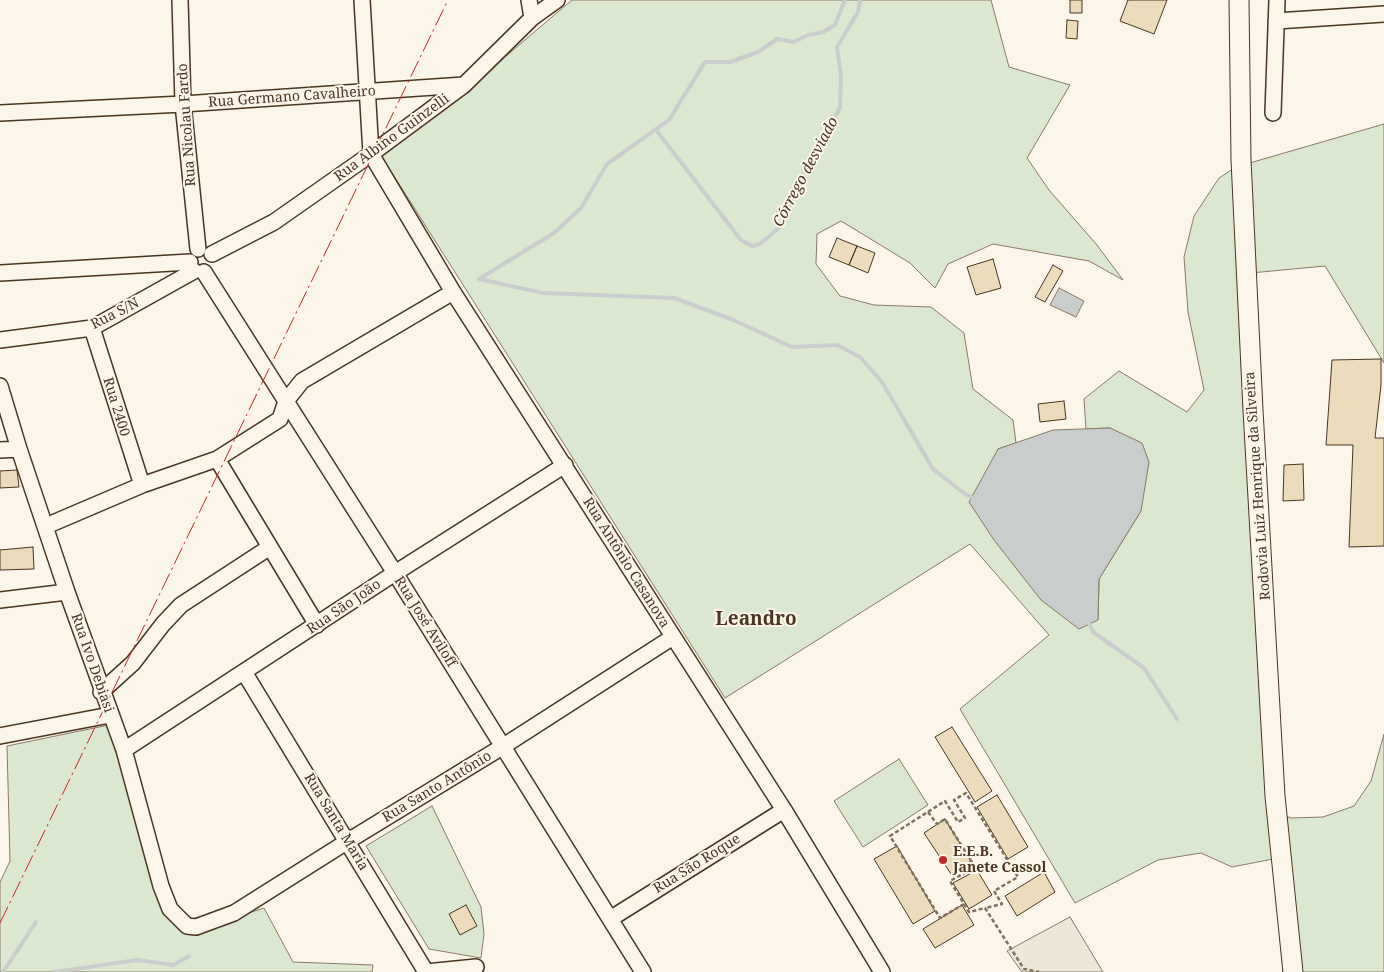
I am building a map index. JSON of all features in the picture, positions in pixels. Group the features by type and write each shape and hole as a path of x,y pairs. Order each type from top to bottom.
{"main road":[{"name":"Rodovia Luiz Henrique da Silveira","path":"1240,0 1240,160 1253,410 1275,796 1293,972"}],"street":[{"name":"Rua Nicolau Fardo","path":"180,0 183,104 205,252"},
{"path":"362,0 371,154"},
{"path":"528,0 532,18"},
{"name":"Rua Albino Guinzelli","path":"205,252 274,222 371,154 464,85 532,18 556,0"},
{"path":"1272,113 1277,0"},
{"path":"1276,21 1384,14"},
{"name":"Rua Germano Cavalheiro","path":"0,113 183,104 464,85"},
{"name":"Rua Antônio Casanova","path":"371,154 453,292 784,810 882,972"},
{"path":"0,273 196,269 192,254 205,252"},
{"name":"Rua S/N","path":"0,340 92,328 196,269"},
{"name":"Rua José Aviloff","path":"196,269 286,400 643,972"},
{"path":"46,526 142,486 217,459 280,418 286,400 302,381 453,292"},
{"name":"Rua 2400","path":"92,328 142,486"},
{"name":"Rua Ivo Debiasi","path":"0,386 19,449 101,692 124,750 170,909 187,926 196,927"},
{"path":"0,450 19,449"},
{"path":"217,459 317,625"},
{"name":"Rua São João","path":"124,750 395,573 565,465"},
{"path":"101,692 133,663 162,624 181,605 270,547"},
{"path":"0,600 67,592"},
{"name":"Rua Santo Antônio","path":"196,927 234,914 348,841 502,747 673,637"},
{"name":"Rua Santa Maria","path":"244,672 426,972"},
{"path":"0,736 110,715"},
{"name":"Rua São Roque","path":"610,919 784,810"},
{"path":"426,972 476,967"}],"path":[{"path":"928,812 937,824 944,819 975,867 950,881 969,912 1002,904 994,892 1018,877 966,793 954,800 965,818 958,822 945,801 890,836 940,918 964,904"},
{"path":"985,908 1024,969 1039,972"}],"green space":[{"path":"572,0 991,0 1009,67 1070,85 1027,158 1049,190 1097,245 1123,280 1089,261 993,244 948,264 935,288 910,263 841,221 817,234 816,264 840,296 874,305 931,307 964,333 973,389 1013,420 1016,443 998,449 1098,620 1099,579 1141,511 1110,428 1086,429 1084,399 1119,371 1187,412 1204,390 1188,312 1184,257 1194,216 1219,178 1236,167 1384,124 1384,363 1325,266 1240,274 1270,810 1291,818 1323,817 1354,806 1371,781 1384,734 1384,972 1283,972 1273,859 1232,867 1201,853 1158,860 1075,903 960,709 1049,635 970,544 725,698 380,154 479,79"},
{"path":"109,725 115,739 157,890 196,930 264,908 293,962 373,965 372,972 0,972 0,882 10,861 7,746"},
{"path":"899,759 928,805 863,847 834,801"},
{"path":"432,806 481,907 484,934 481,958 429,949 366,846"}],"shaded area":[{"path":"1059,288 1084,301 1076,317 1050,305"},
{"path":"1110,428 1142,443 1149,462 1141,511 1099,579 1098,620 1079,629 1041,600 994,540 969,502 998,449 1053,430"},
{"path":"1070,917 1103,972 1022,972 1007,951"}],"building":[{"path":"1070,0 1082,0 1082,13 1070,13"},
{"path":"1128,0 1167,0 1154,34 1120,21"},
{"path":"1067,20 1078,21 1077,39 1066,38"},
{"path":"837,238 857,246 849,265 829,257"},
{"path":"857,246 875,253 868,273 849,265"},
{"path":"993,259 1001,288 976,295 967,267"},
{"path":"1053,265 1063,271 1045,302 1035,297"},
{"path":"1381,359 1381,385 1375,438 1384,438 1384,546 1349,547 1353,445 1326,445 1332,360"},
{"path":"1064,401 1066,419 1040,422 1038,404"},
{"path":"1303,464 1304,500 1283,501 1284,465"},
{"path":"17,470 19,487 0,488 0,471"},
{"path":"33,547 34,569 0,570 0,550"},
{"path":"952,727 992,791 975,802 935,737"},
{"path":"997,795 1028,847 1008,859 977,807"},
{"path":"945,819 971,861 951,874 924,833"},
{"path":"897,846 935,911 913,924 874,859"},
{"path":"977,870 992,895 969,909 953,883"},
{"path":"1044,872 1055,892 1017,916 1005,896"},
{"path":"466,905 477,926 460,935 449,914"},
{"path":"962,905 974,925 935,948 923,929"}],"waterway":[{"path":"479,279 554,233 581,208 607,164 669,120 705,62 730,62 758,52 777,39 794,42 808,35 823,32 835,25 845,0"},
{"name":"Córrego desviado","path":"656,130 741,240 752,246 760,244 780,227 810,158 840,108 841,77 837,47 858,12 860,0"},
{"path":"479,279 543,293 674,298 731,319 792,347 837,345 860,357 882,382 933,469 965,494 975,499"},
{"path":"1088,621 1093,632 1144,668 1177,719"},
{"path":"3,972 36,922"},
{"path":"54,972 137,960 174,965 189,956"}],"power":[{"path":"0,923 448,0"}],"place":[{"name":"E.E.B. Janete Cassol","path":"943,860"}],"district":[{"name":"Leandro","path":"756,620"}]}
